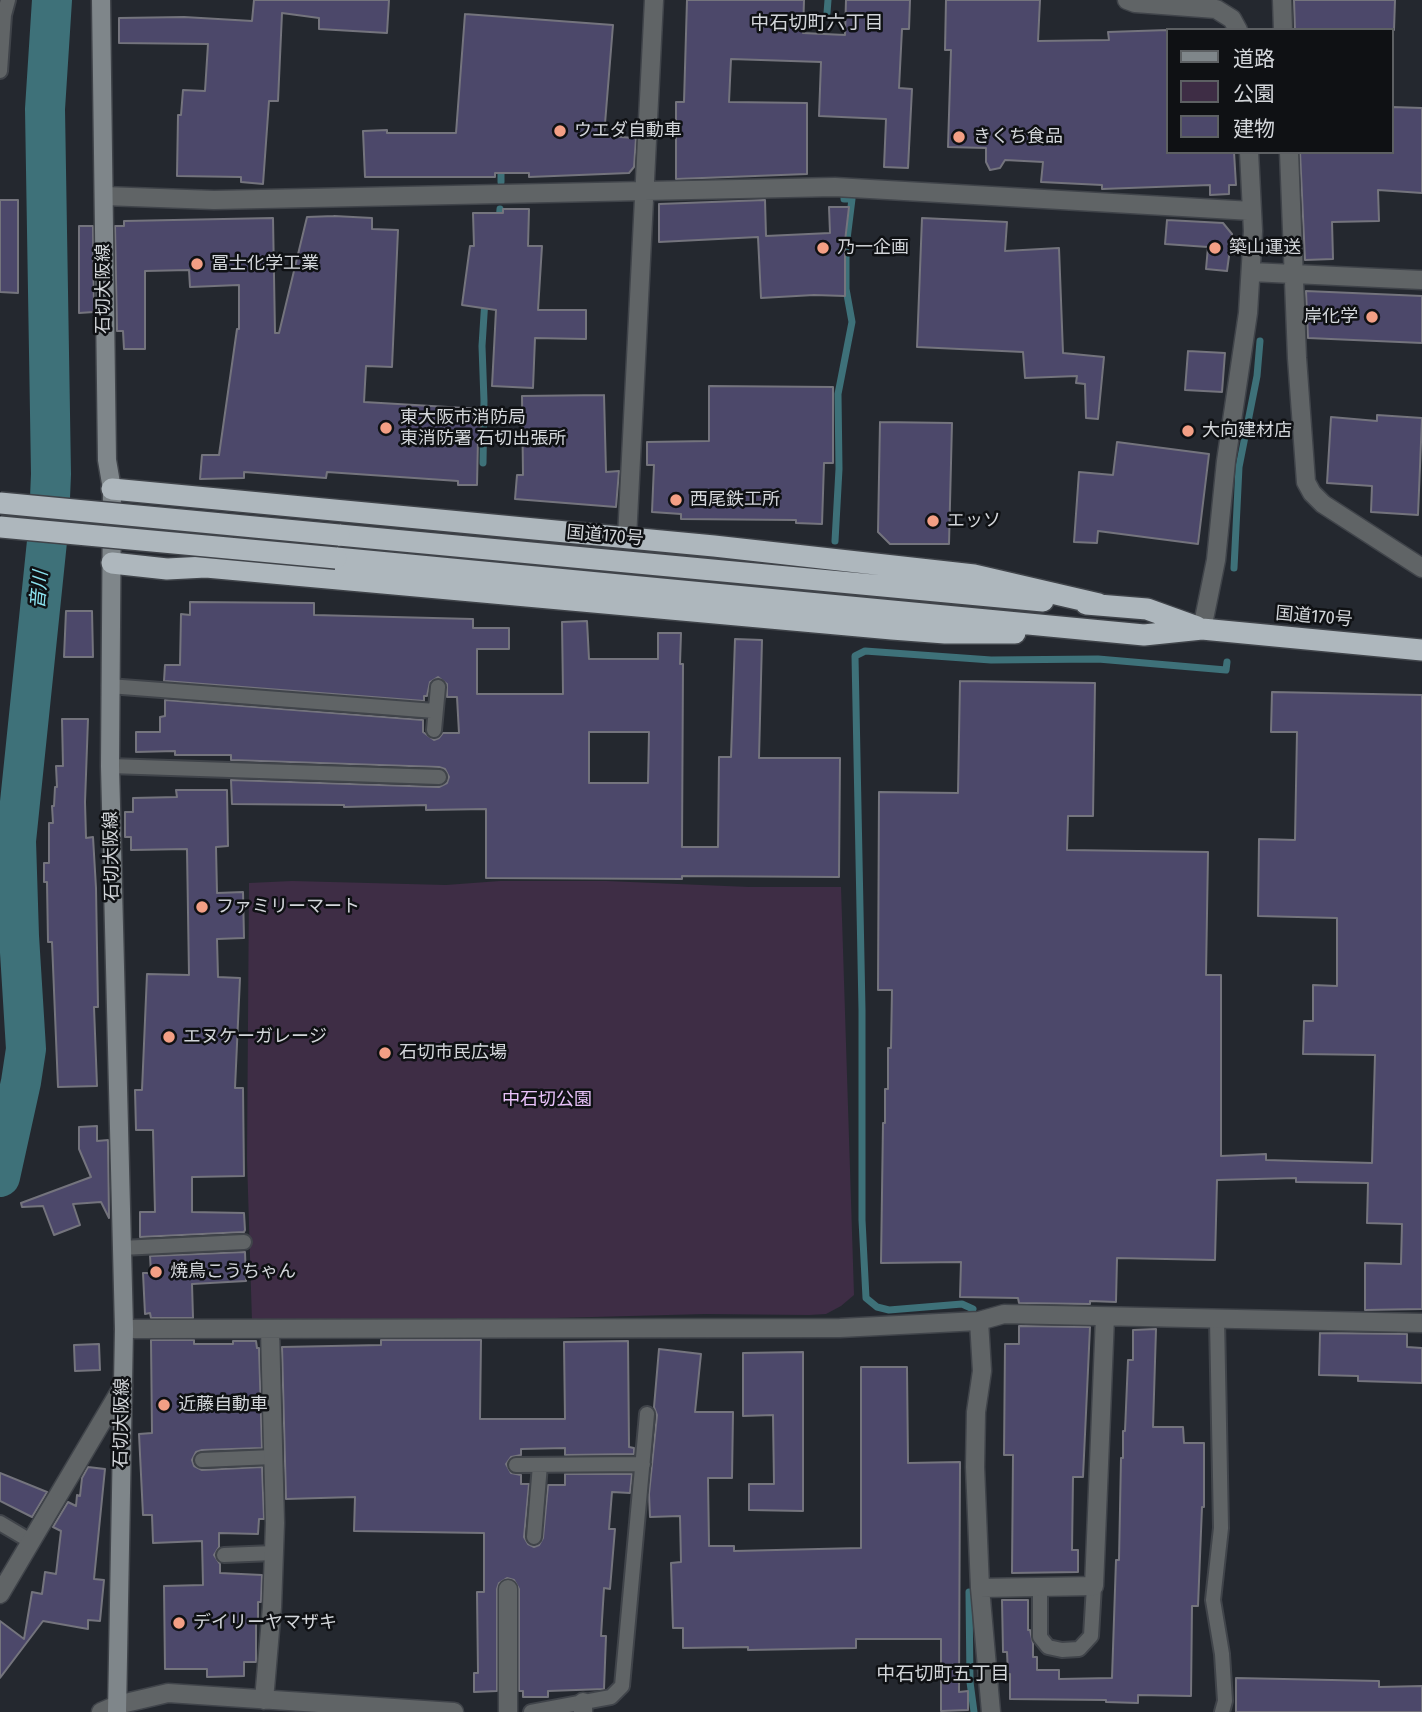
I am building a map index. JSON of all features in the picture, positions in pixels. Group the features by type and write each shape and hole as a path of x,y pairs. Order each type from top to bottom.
{"highway":[{"path":"112,489 627,538 974,575 1098,604"},
{"name":"国道170号","path":"0,503 1147,609 1202,629"},
{"name":"国道170号","path":"0,527 1144,635 1202,629 1422,650"},
{"path":"112,563 167,569 206,567 945,633 997,635 1062,627"}],"main road":[{"name":"石切大阪線","path":"101,0 107,460 112,489 110,766 124,1329 111,1710"}],"street":[{"path":"627,538 654,0"},
{"path":"1127,0 1135,3 1216,9 1232,19 1237,28"},
{"path":"1282,0 1283,28"},
{"path":"1202,629 1216,560 1226,461 1248,313 1252,211 1249,154"},
{"path":"1289,154 1304,466 1308,488 1323,505 1422,568"},
{"path":"104,196 214,200 857,187 1252,211"},
{"path":"1251,272 1422,281"},
{"path":"124,1329 827,1328 979,1321 1004,1314 1422,1324"},
{"path":"980,1588 1094,1586 1104,1317"},
{"path":"979,1321 982,1371 976,1412 975,1467 980,1588 991,1712"},
{"path":"264,1700 274,1553 270,1330"},
{"path":"0,1594 123,1386"},
{"path":"508,1589 508,1712"},
{"path":"111,1710 168,1693 454,1712"}],"lane":[{"path":"0,71 5,3"},
{"path":"109,686 435,711"},
{"path":"434,730 438,687"},
{"path":"110,766 439,777"},
{"path":"121,1248 244,1242"},
{"path":"1217,1319 1221,1528 1213,1600 1222,1654 1225,1701 1223,1712"},
{"path":"531,1712 583,1707 611,1697 622,1686 647,1414"},
{"path":"202,1460 273,1457"},
{"path":"516,1465 643,1464"},
{"path":"534,1537 540,1465"},
{"path":"0,1522 33,1542"},
{"path":"224,1555 274,1553"},
{"path":"1040,1588 1040,1637 1048,1647 1062,1650 1080,1649 1091,1636 1094,1586"}],"green space":[{"name":"中石切公園","path":"292,881 446,885 500,881 607,881 749,887 841,887 854,1295 826,1314 809,1315 705,1314 443,1321 252,1322 247,1159 249,883"}],"building":[{"path":"254,0 389,0 387,33 319,29 319,18 282,13 278,101 269,101 263,184 241,182 241,177 177,176 178,115 181,115 183,90 205,91 208,44 119,43 119,18 184,17 252,21"},
{"path":"687,0 804,0 803,33 845,35 846,0 910,0 909,29 902,29 899,88 912,89 908,168 884,167 886,119 819,116 821,62 731,59 729,102 807,103 807,174 676,179 676,102 684,102"},
{"path":"946,0 1040,0 1038,41 1109,40 1108,32 1166,30 1166,154 1234,154 1236,185 1229,185 1229,194 1210,195 1210,185 1102,189 1102,185 1041,182 1043,162 1005,160 1000,168 990,170 986,162 986,148 948,147 951,50 945,50"},
{"path":"1294,0 1395,0 1394,30 1295,28"},
{"path":"465,14 613,25 604,136 636,138 634,167 629,173 529,177 529,173 495,173 495,177 365,177 363,131 456,133"},
{"path":"1394,107 1422,108 1422,193 1378,190 1379,221 1332,222 1333,259 1305,260 1300,154 1394,154"},
{"path":"0,200 18,200 18,293 0,292"},
{"path":"765,200 766,236 830,233 829,207 849,207 845,241 845,296 761,298 758,237 659,242 659,204"},
{"path":"503,209 529,209 528,246 542,246 538,310 586,310 586,339 535,338 533,388 492,386 496,310 462,305 470,246 474,246 473,213 503,213"},
{"path":"307,217 372,218 372,229 398,230 392,367 366,366 364,402 482,409 477,485 458,485 458,481 327,472 326,478 244,472 244,478 200,479 202,455 219,455 239,329 239,285 190,287 189,270 145,271 145,349 124,349 123,331 117,331 115,226 124,226 124,221 273,218 275,333 279,333"},
{"path":"922,218 1007,222 1005,251 1059,248 1063,353 1104,357 1098,419 1086,418 1085,384 1076,383 1077,376 1025,378 1023,352 917,347"},
{"path":"1167,220 1223,223 1232,234 1227,271 1206,269 1208,247 1165,244"},
{"path":"79,226 93,226 94,312 79,313"},
{"path":"1306,291 1422,296 1422,343 1308,338"},
{"path":"1188,351 1225,353 1222,392 1185,390"},
{"path":"709,386 833,387 833,463 824,463 822,524 796,523 796,520 681,519 681,514 652,512 654,465 647,465 647,442 709,441"},
{"path":"604,395 606,472 619,471 616,507 515,499 517,475 523,475 522,396"},
{"path":"1377,415 1422,418 1418,515 1371,512 1372,486 1327,483 1331,417 1377,421"},
{"path":"880,422 952,423 949,544 890,544 878,532"},
{"path":"1117,442 1209,454 1198,544 1098,531 1097,543 1074,542 1079,472 1113,475"},
{"path":"190,602 314,603 314,615 473,619 473,628 509,628 509,649 477,649 477,694 563,694 562,622 587,621 589,659 658,659 658,633 681,633 682,847 718,847 719,757 731,757 735,639 762,640 759,758 840,758 839,877 486,878 486,809 426,810 426,805 344,807 232,804 231,780 439,787 447,783 449,777 445,769 439,767 231,760 231,755 175,755 175,751 136,752 136,732 160,732 160,717 165,716 165,700 423,720 423,732 434,740 443,733 459,733 457,697 447,697 447,684 438,677 430,682 424,701 164,681 165,665 180,665 181,614 190,615","holes":["589,732 649,732 648,783 589,783"]},
{"path":"66,611 92,611 93,657 64,657"},
{"path":"960,681 1095,683 1093,816 1068,816 1067,850 1208,852 1206,975 1221,975 1221,1156 1266,1154 1266,1160 1372,1163 1375,1055 1303,1054 1304,1021 1313,1021 1313,985 1337,986 1337,918 1258,916 1259,839 1295,840 1297,732 1271,732 1272,692 1422,695 1422,1309 1365,1310 1365,1263 1401,1264 1402,1224 1367,1223 1368,1183 1296,1182 1296,1178 1217,1180 1215,1260 1117,1258 1116,1302 1019,1303 1018,1298 960,1297 961,1262 881,1263 883,1123 885,1089 888,1089 888,1048 891,1048 892,990 878,990 879,792 958,793"},
{"path":"62,719 88,719 85,802 86,838 93,837 96,888 98,1007 94,1007 97,1086 58,1087 52,942 48,942 44,863 49,863 49,823 53,823 52,806 57,787 56,766 63,766"},
{"path":"176,790 227,790 228,846 216,847 217,893 243,892 244,938 217,939 218,977 240,978 235,1088 243,1088 244,1176 192,1177 192,1212 244,1213 245,1230 140,1237 140,1212 155,1212 153,1130 136,1130 135,1090 142,1090 147,974 189,975 187,849 131,850 131,837 125,837 125,812 133,812 133,798 177,797"},
{"path":"97,1126 97,1141 108,1140 109,1218 101,1202 73,1204 80,1225 54,1235 43,1206 22,1207 21,1203 91,1177 79,1149 79,1127"},
{"path":"245,1252 246,1281 192,1284 193,1318 151,1318 150,1313 145,1314 143,1273 151,1273 150,1256"},
{"path":"1019,1326 1090,1327 1083,1477 1073,1477 1072,1550 1078,1550 1078,1572 1012,1573 1013,1455 1004,1455 1005,1344 1019,1344"},
{"path":"1156,1329 1153,1427 1183,1427 1184,1443 1204,1443 1204,1507 1198,1606 1192,1606 1191,1696 1138,1695 1138,1703 1010,1699 1007,1652 1003,1652 1002,1600 1028,1600 1028,1630 1033,1643 1033,1657 1037,1657 1037,1670 1059,1670 1059,1679 1112,1678 1128,1360 1133,1360 1133,1330"},
{"path":"1320,1333 1407,1334 1407,1347 1422,1348 1422,1383 1358,1381 1358,1376 1319,1375"},
{"path":"151,1340 194,1340 194,1344 256,1341 259,1348 262,1448 202,1450 196,1452 192,1460 194,1466 202,1470 262,1467 264,1519 259,1519 258,1534 219,1533 219,1547 214,1555 220,1564 220,1573 262,1575 261,1602 258,1602 256,1620 256,1662 244,1662 244,1676 207,1677 207,1669 165,1669 164,1586 203,1585 202,1541 153,1543 152,1515 143,1515 139,1434 152,1433"},
{"path":"381,1340 481,1340 480,1419 565,1419 564,1342 628,1341 629,1447 634,1448 634,1454 565,1455 565,1448 521,1449 521,1455 511,1457 506,1464 511,1473 521,1475 521,1484 529,1484 524,1537 528,1544 534,1547 539,1545 543,1538 548,1485 565,1485 565,1474 632,1474 630,1493 612,1492 609,1529 615,1529 610,1589 604,1588 601,1636 606,1636 604,1689 548,1691 548,1697 523,1697 523,1691 519,1691 519,1589 514,1580 507,1578 499,1583 497,1589 497,1691 474,1692 474,1673 478,1673 477,1592 484,1592 484,1533 354,1531 355,1497 286,1499 282,1347 381,1345"},
{"path":"99,1344 100,1370 75,1371 74,1345"},
{"path":"659,1349 701,1354 695,1412 733,1412 732,1478 708,1478 709,1546 734,1546 734,1551 861,1548 861,1367 907,1367 908,1463 960,1462 959,1692 968,1691 968,1710 941,1711 941,1639 856,1639 856,1648 683,1648 683,1628 673,1628 671,1563 681,1562 680,1516 650,1517 649,1494 657,1415 654,1407"},
{"path":"803,1352 803,1511 749,1510 749,1484 774,1484 773,1415 743,1416 743,1353"},
{"path":"88,1467 105,1469 94,1579 104,1580 100,1621 88,1620 88,1629 43,1621 0,1678 0,1621 24,1639 32,1592 42,1594 45,1572 56,1574 61,1531 53,1527 68,1502 76,1506 82,1478"},
{"path":"0,1473 47,1492 32,1517 0,1501"},
{"path":"1236,1678 1379,1681 1379,1687 1422,1686 1422,1712 1236,1712"}],"waterway":[{"name":"音川","path":"0,1177 26,1049 16,841 49,522 51,474 45,109 52,0"},
{"path":"827,13 828,0"},
{"path":"501,165 501,182"},
{"path":"835,541 839,469 838,394 852,322 846,289 846,247 852,199 844,197"},
{"path":"499,222 500,209"},
{"path":"483,463 482,346 485,299"},
{"path":"1234,568 1239,467 1257,376 1260,341"},
{"path":"973,1309 962,1304 889,1310 877,1307 866,1298 862,1220 862,1010 855,656 865,651 991,660 1098,659 1226,670 1227,662"},
{"path":"969,1592 970,1682 974,1712"}],"place":[{"name":"ウエダ自動車","path":"560,131"},
{"name":"きくち食品","path":"959,137"},
{"name":"乃一企画","path":"823,248"},
{"name":"築山運送","path":"1215,248"},
{"name":"冨士化学工業","path":"197,264"},
{"name":"岸化学","path":"1372,317"},
{"name":"東大阪市消防局 東消防署 石切出張所","path":"386,428"},
{"name":"大向建材店","path":"1188,431"},
{"name":"西尾鉄工所","path":"676,500"},
{"name":"エッソ","path":"933,521"},
{"name":"ファミリーマート","path":"202,907"},
{"name":"エヌケーガレージ","path":"169,1037"},
{"name":"石切市民広場","path":"385,1053"},
{"name":"焼鳥こうちゃん","path":"156,1272"},
{"name":"近藤自動車","path":"164,1405"},
{"name":"デイリーヤマザキ","path":"179,1623"}],"district":[{"name":"中石切町六丁目","path":"817,24"},
{"name":"中石切町五丁目","path":"943,1675"}]}
